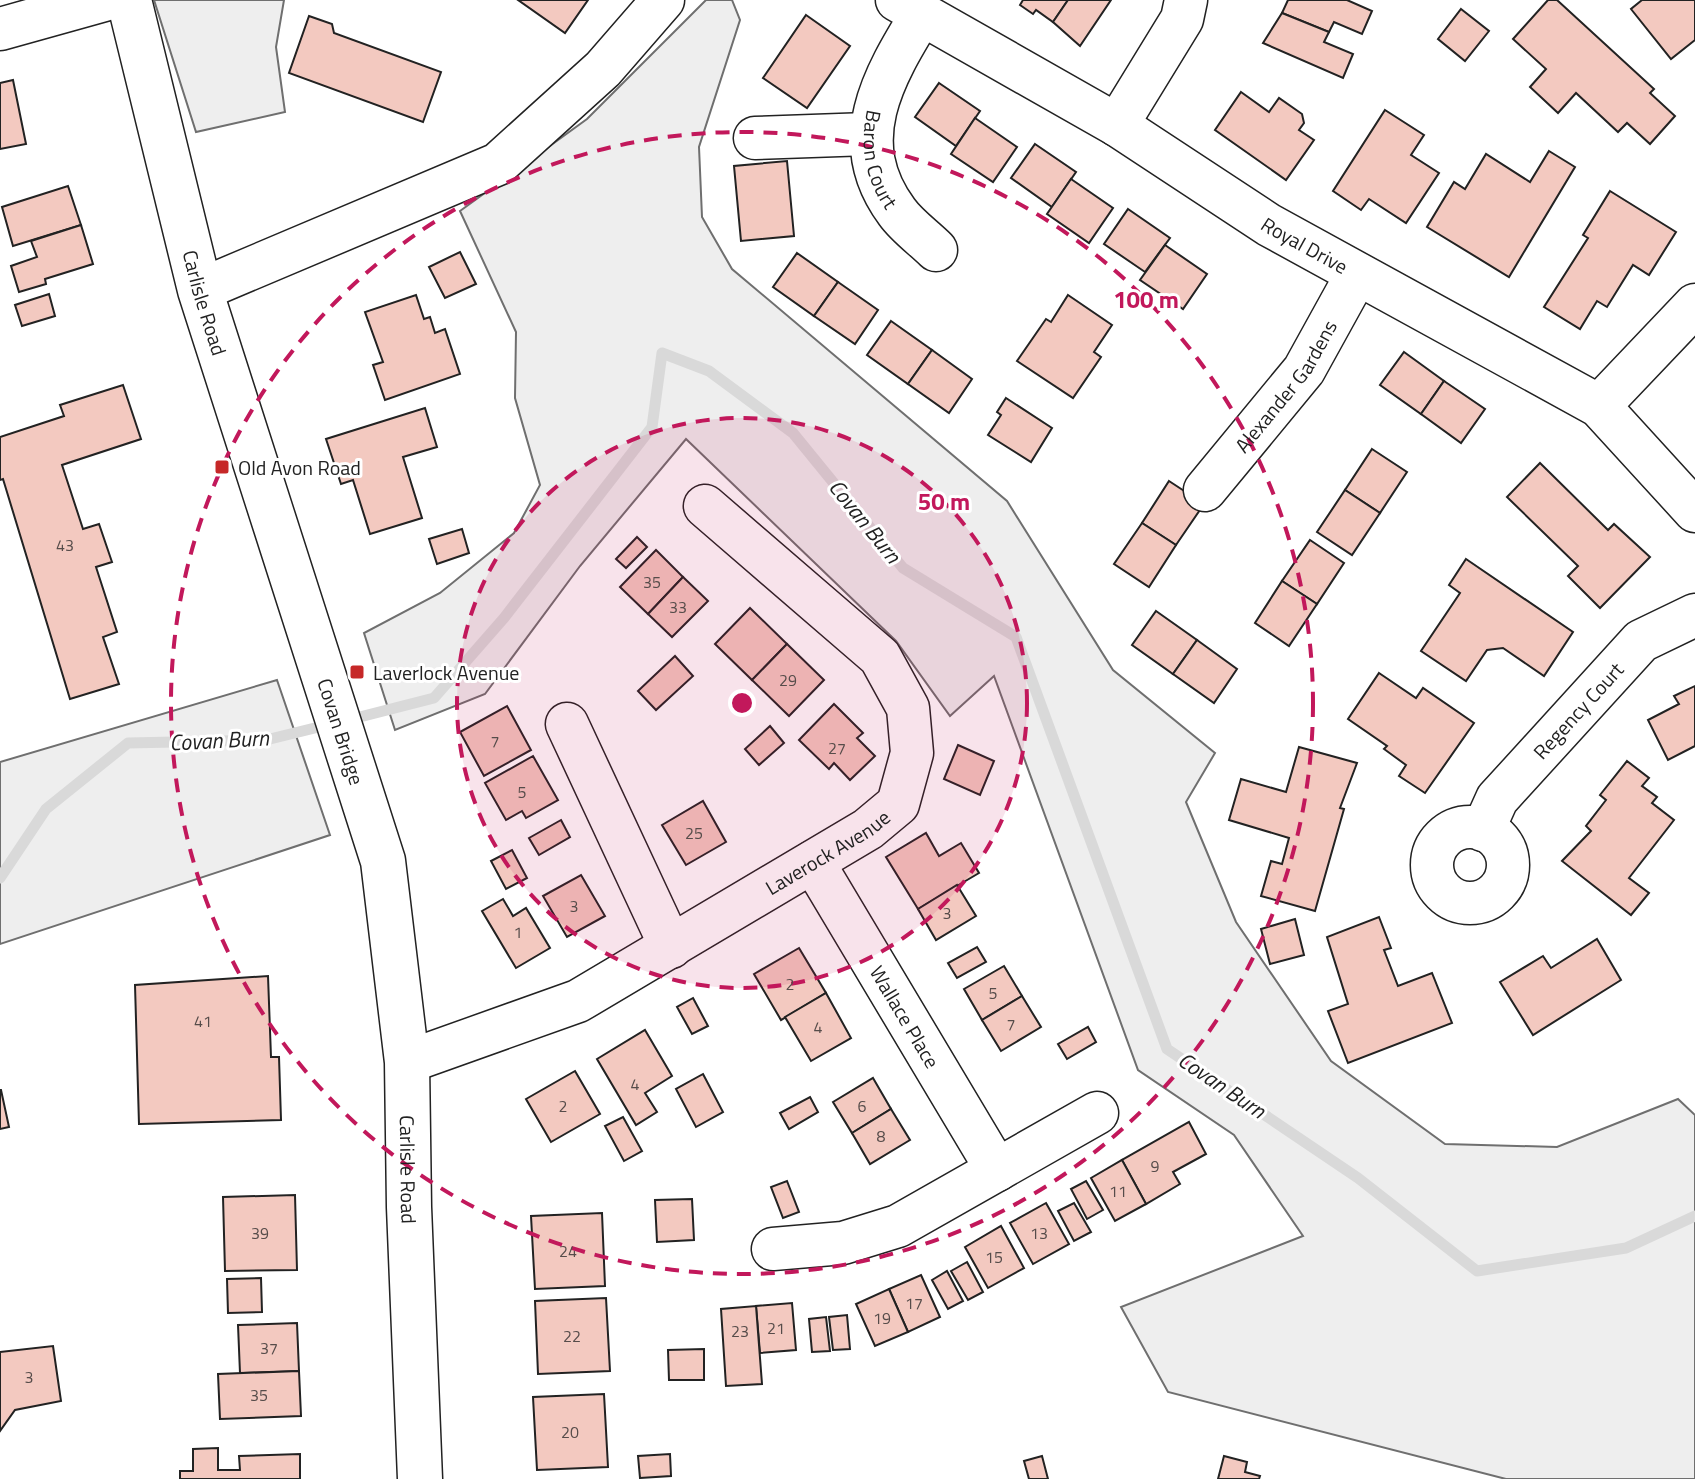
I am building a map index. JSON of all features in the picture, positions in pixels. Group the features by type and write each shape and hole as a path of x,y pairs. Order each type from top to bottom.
{"main road":[{"name":"Carlisle Road","path":"129,0 200,290 300,600"},
{"name":"Covan Bridge","path":"300,600 383,861"},
{"name":"Carlisle Road","path":"383,861 407,1062 408,1196 420,1479"}],"street":[{"path":"0,29 104,0"},
{"path":"200,290 498,164 603,69 663,0"},
{"path":"1117,125 1182,19 1186,0"},
{"name":"Royal Drive","path":"910,7 1117,125 1269,225 1599,406 1695,511"},
{"name":"Baron Court","path":"910,7 868,134 878,174 896,211 936,250"},
{"path":"755,138 868,134"},
{"name":"Alexander Gardens","path":"1205,490 1304,370 1357,274"},
{"path":"1599,406 1695,305"},
{"name":"Laverock Avenue","path":"407,1062 578,1001 868,829 898,804 912,753 908,708 880,657 705,506"},
{"name":"Regency Court","path":"1483,830 1497,799 1641,641 1695,615"},
{"path":"567,724 671,947"},
{"name":"Wallace Place","path":"813,862 997,1170"},
{"path":"773,1249 843,1243 898,1226 1097,1113"}],"shaded area":[{"path":"154,0 284,0 276,47 285,112 196,132"},
{"path":"706,0 732,0 740,20 699,147 702,217 732,269 1007,501 1113,670 1215,753 1186,802 1236,922 1331,1061 1445,1144 1557,1147 1678,1099 1695,1115 1695,1479 1506,1479 1168,1392 1121,1307 1303,1236 1234,1135 1138,1070 994,676 950,716 896,641 686,439 580,566 485,694 395,730 364,633 440,593 514,533 540,485 515,398 516,332 460,211 587,119"},
{"path":"277,680 330,835 0,944 0,762"}],"building":[{"path":"518,0 588,0 565,33"},
{"path":"1023,0 1068,0 1053,22 1036,10 1033,14 1020,5"},
{"path":"1068,0 1111,0 1080,46 1053,22"},
{"path":"1288,0 1347,0 1372,11 1362,34 1334,22 1329,32 1282,13"},
{"path":"1548,0 1557,0 1654,89 1650,93 1675,116 1650,144 1627,123 1618,132 1576,93 1558,113 1530,87 1546,69 1513,39"},
{"path":"1642,0 1695,0 1695,40 1671,59 1631,9"},
{"path":"1461,9 1489,31 1465,61 1438,39"},
{"path":"1282,13 1329,32 1324,42 1353,54 1343,78 1263,43"},
{"path":"806,15 850,46 807,108 763,78"},
{"path":"309,16 332,24 334,33 441,72 423,122 289,73"},
{"path":"13,80 26,144 0,149 0,83"},
{"path":"939,83 980,111 956,146 915,117"},
{"path":"1241,92 1269,112 1279,98 1302,114 1304,123 1299,130 1314,140 1286,180 1215,130"},
{"path":"1385,110 1424,135 1411,155 1439,173 1406,223 1369,199 1361,210 1333,191"},
{"path":"975,118 1017,147 993,182 951,154"},
{"path":"1035,144 1076,172 1052,207 1011,178"},
{"path":"1549,151 1575,167 1509,277 1427,227 1454,182 1465,189 1486,154 1530,182"},
{"path":"787,161 794,236 741,241 734,166"},
{"path":"1071,179 1113,208 1089,243 1047,214"},
{"path":"68,186 81,225 13,246 2,207"},
{"path":"1610,191 1676,232 1649,275 1633,265 1607,307 1597,301 1580,329 1544,307 1588,238 1583,235"},
{"path":"1128,209 1170,238 1145,272 1104,244"},
{"path":"81,225 93,264 45,279 46,284 19,292 11,266 37,257 31,241"},
{"path":"1165,245 1207,274 1183,309 1140,280"},
{"path":"460,252 476,284 445,298 429,267"},
{"path":"797,253 838,282 814,316 773,287"},
{"path":"838,282 878,310 855,344 814,316"},
{"path":"49,294 55,316 22,326 15,305"},
{"path":"416,295 424,319 430,317 435,333 445,329 460,374 385,400 373,365 383,362 365,312"},
{"path":"1068,295 1112,325 1094,352 1101,357 1073,398 1017,361 1046,319 1051,322"},
{"path":"891,321 932,350 908,384 867,355"},
{"path":"932,350 972,379 949,413 908,384"},
{"path":"1404,352 1444,381 1421,414 1380,385"},
{"path":"1444,381 1485,409 1461,443 1421,414"},
{"path":"123,385 141,439 62,465 83,529 99,524 112,562 96,567 117,632 103,637 119,684 70,699 3,479 0,480 0,437 64,416 60,405"},
{"path":"1006,398 1052,428 1031,462 988,435 1001,415 997,412"},
{"path":"425,408 437,447 403,457 422,518 370,534 353,480 341,484 326,439"},
{"path":"1372,449 1407,472 1380,513 1345,490"},
{"path":"1540,463 1608,530 1614,524 1650,557 1600,608 1568,576 1578,566 1507,497"},
{"path":"1169,481 1204,504 1176,545 1142,523"},
{"path":"1345,490 1380,513 1352,555 1317,532"},
{"path":"1142,523 1176,545 1149,587 1114,564"},
{"path":"462,529 469,553 437,564 429,539"},
{"path":"637,537 647,547 626,568 616,559"},
{"path":"1310,540 1344,563 1317,604 1282,581"},
{"path":"656,550 683,577 648,614 620,587"},
{"path":"1466,559 1573,632 1544,676 1503,648 1487,650 1466,681 1421,651 1460,593 1449,585"},
{"path":"683,577 708,601 672,637 648,614"},
{"path":"1282,581 1317,604 1289,646 1255,623"},
{"path":"750,608 787,644 752,680 715,644"},
{"path":"1156,611 1197,640 1173,674 1132,645"},
{"path":"1197,640 1237,669 1214,703 1173,674"},
{"path":"787,644 824,680 789,716 752,680"},
{"path":"675,656 693,676 656,710 638,691"},
{"path":"1379,673 1416,698 1423,688 1474,723 1425,793 1399,776 1406,765 1384,749 1387,746 1348,719"},
{"path":"1695,686 1695,746 1668,760 1648,720 1679,704 1674,696"},
{"path":"834,704 863,733 857,738 875,756 850,780 834,763 829,769 799,740"},
{"path":"507,706 531,750 484,776 460,732"},
{"path":"770,726 784,743 759,765 745,749"},
{"path":"958,745 994,761 980,795 944,779"},
{"path":"1299,747 1357,763 1340,808 1344,809 1315,911 1261,896 1271,861 1282,864 1289,838 1229,820 1241,779 1286,792"},
{"path":"533,756 558,800 526,818 522,811 506,820 485,783"},
{"path":"1627,761 1649,778 1642,786 1657,797 1652,803 1674,820 1629,878 1649,893 1631,915 1562,861 1591,831 1586,826 1606,800 1600,795"},
{"path":"703,801 726,842 686,865 662,825"},
{"path":"561,820 570,837 539,855 529,838"},
{"path":"926,833 939,856 961,843 979,873 918,909 886,857"},
{"path":"512,850 527,878 506,889 491,861"},
{"path":"581,875 605,916 567,937 543,896"},
{"path":"957,885 976,916 936,940 918,909"},
{"path":"503,899 513,916 526,908 550,948 516,968 482,911"},
{"path":"1379,917 1391,948 1384,950 1398,986 1432,973 1452,1023 1348,1063 1328,1011 1348,1004 1327,937"},
{"path":"1295,919 1304,955 1270,964 1261,929"},
{"path":"1597,939 1621,980 1533,1035 1500,982 1543,956 1551,968"},
{"path":"977,947 986,962 957,978 948,963"},
{"path":"799,948 826,993 781,1020 754,974"},
{"path":"1004,966 1022,996 982,1020 964,989"},
{"path":"268,976 271,1057 279,1057 281,1120 139,1124 135,985"},
{"path":"826,993 851,1038 811,1061 785,1017"},
{"path":"1022,996 1041,1027 1001,1051 982,1020"},
{"path":"693,998 708,1026 692,1034 677,1007"},
{"path":"1088,1027 1096,1042 1067,1059 1058,1044"},
{"path":"645,1030 672,1076 645,1093 657,1112 636,1125 597,1059"},
{"path":"575,1071 600,1114 551,1142 526,1099"},
{"path":"703,1074 723,1112 696,1127 676,1089"},
{"path":"873,1078 891,1109 852,1133 833,1102"},
{"path":"0,1090 9,1127 0,1129"},
{"path":"810,1097 818,1112 789,1129 780,1113"},
{"path":"891,1109 910,1140 870,1164 852,1133"},
{"path":"623,1117 642,1151 624,1161 605,1126"},
{"path":"1189,1122 1206,1154 1173,1172 1180,1184 1146,1204 1122,1160"},
{"path":"1122,1160 1146,1204 1115,1221 1091,1178"},
{"path":"787,1181 799,1212 783,1218 771,1187"},
{"path":"1086,1181 1103,1210 1087,1219 1071,1189"},
{"path":"295,1195 297,1270 225,1271 223,1197"},
{"path":"692,1199 694,1240 657,1242 655,1200"},
{"path":"1046,1203 1069,1244 1033,1264 1010,1223"},
{"path":"1074,1203 1091,1232 1074,1241 1058,1211"},
{"path":"602,1213 605,1286 535,1289 531,1216"},
{"path":"1001,1226 1024,1268 988,1288 965,1247"},
{"path":"967,1262 983,1292 968,1300 951,1271"},
{"path":"947,1271 963,1301 948,1309 932,1280"},
{"path":"921,1275 940,1317 908,1332 889,1289"},
{"path":"261,1278 262,1312 228,1313 227,1279"},
{"path":"889,1289 908,1332 875,1346 856,1304"},
{"path":"606,1298 610,1371 538,1374 535,1301"},
{"path":"792,1303 796,1350 760,1353 756,1306"},
{"path":"756,1306 762,1384 726,1386 721,1309"},
{"path":"847,1315 850,1349 833,1350 829,1317"},
{"path":"826,1317 830,1351 812,1352 809,1319"},
{"path":"297,1323 299,1371 240,1373 238,1325"},
{"path":"53,1346 61,1401 15,1410 0,1431 0,1352"},
{"path":"704,1349 704,1380 669,1380 668,1350"},
{"path":"299,1371 301,1416 220,1419 218,1374"},
{"path":"604,1394 608,1467 537,1470 533,1397"},
{"path":"218,1448 218,1470 240,1470 239,1456 300,1454 300,1479 180,1479 180,1471 193,1471 193,1449"},
{"path":"670,1454 671,1476 640,1478 638,1456"},
{"path":"1042,1456 1048,1479 1029,1479 1024,1461"},
{"path":"1224,1456 1247,1462 1245,1472 1260,1476 1259,1479 1218,1479"}],"waterway":[{"name":"Covan Burn","path":"348,720 434,698 504,618 652,427 662,353 709,371 793,433 903,568 1016,637 1167,1049 1358,1178 1477,1271 1626,1248 1695,1216"},
{"name":"Covan Burn","path":"0,878 46,809 128,743 266,740 331,724"}],"place":[{"name":"Old Avon Road","path":"222,467"},
{"name":"Laverlock Avenue","path":"357,672"}]}
